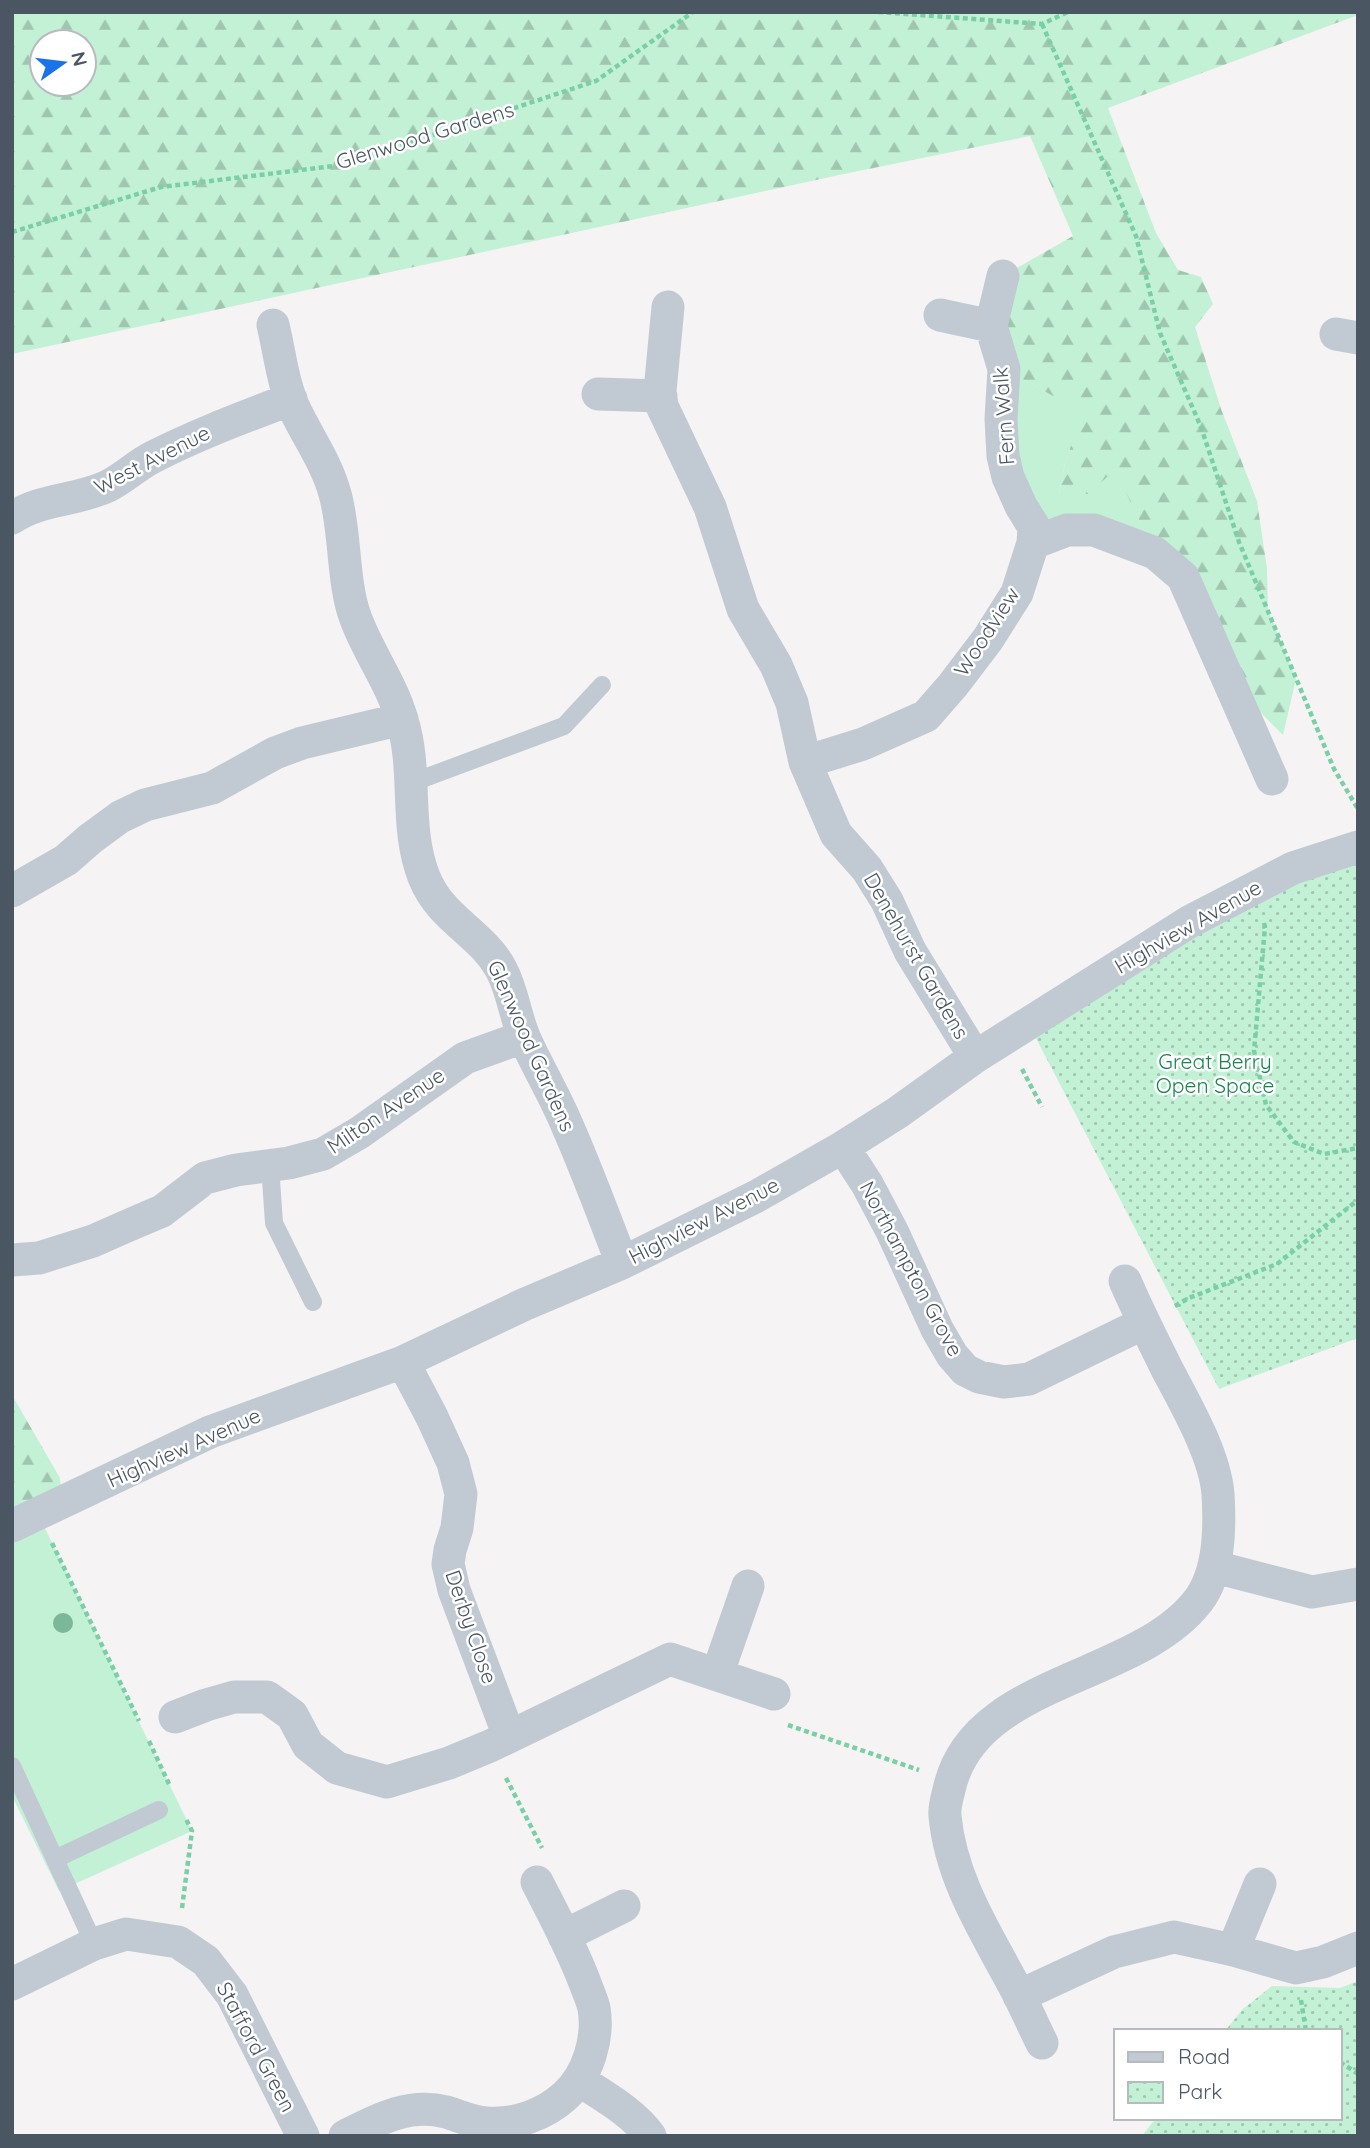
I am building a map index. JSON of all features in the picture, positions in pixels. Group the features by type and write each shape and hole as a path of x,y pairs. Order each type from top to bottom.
{"street":[{"path":"940,315 991,326 1003,276"},
{"name":"Denehurst Gardens","path":"668,307 662,406 710,507 743,608 776,665 787,690 805,762 836,834 867,869 887,901 910,951 975,1057"},
{"name":"Glenwood Gardens","path":"273,325 295,411 318,453 335,493 355,618 394,696 402,719 408,743 415,850 425,879 438,904 483,946 502,970 523,1037 567,1124 622,1263"},
{"name":"Fern Walk","path":"991,326 1004,369 1001,419 1003,456 1008,477 1034,527 1033,543"},
{"path":"598,394 661,396"},
{"name":"West Avenue","path":"12,518 33,506 107,487 147,460 181,443 291,399"},
{"path":"1033,543 1067,530 1094,530 1154,553 1182,577 1272,779"},
{"name":"Woodview","path":"805,762 863,744 926,716 981,648 1017,593 1033,543"},
{"path":"12,891 66,860 89,839 120,817 145,805 212,788 275,753 302,743 402,719"},
{"name":"Highview Avenue","path":"25,1520 210,1432 403,1362 523,1305 622,1263 757,1196 897,1113 975,1057 1189,922 1293,868 1358,847"},
{"name":"Milton Avenue","path":"12,1260 39,1258 93,1241 162,1211 205,1178 323,1154 359,1133 466,1058 523,1037"},
{"name":"Northampton Grove","path":"843,1147 892,1231 937,1329 952,1355 965,1370 979,1377 1004,1382 1029,1379 1144,1324"},
{"path":"1042,2043 972,1910 950,1850 944,1812 960,1756 994,1718 1034,1695 1093,1670 1168,1630 1199,1600 1215,1567 1217,1491 1209,1460 1192,1417 1144,1324 1125,1280"},
{"name":"Derby Close","path":"403,1362 453,1462 461,1494 457,1528 448,1564 499,1741"},
{"path":"1215,1567 1312,1592 1358,1584"},
{"path":"717,1675 748,1586"},
{"path":"175,1717 234,1697 267,1697 292,1715 308,1745 337,1768 387,1782 449,1763 670,1659 774,1694"},
{"path":"345,2136 400,2111 425,2108 447,2112 463,2120 510,2122 536,2116 558,2103 575,2087 589,2061 594,2030 594,2007 578,1965 537,1882"},
{"path":"1233,1951 1260,1884"},
{"path":"564,1937 624,1906"},
{"name":"Stafford Green","path":"12,1984 94,1944 126,1934 178,1942 206,1961 232,1995 303,2136"},
{"path":"1019,1996 1114,1952 1174,1937 1296,1968 1323,1962 1358,1948"},
{"path":"579,2080 618,2106 645,2128 650,2136"}],"lane":[{"path":"411,783 564,726 602,685"},
{"path":"270,1165 274,1223 313,1302"},
{"path":"12,1766 94,1944"},
{"path":"55,1859 159,1810"}],"path":[{"name":"Glenwood Gardens","path":"12,232 161,187 342,164 355,160 596,81 693,12"},
{"path":"878,12 1042,24 1068,12"},
{"path":"1042,24 1136,236 1160,333 1201,427 1239,542 1334,769 1358,809"},
{"path":"1241,895 1255,905 1265,927 1254,1051 1266,1105 1294,1142 1324,1154 1358,1148"},
{"path":"1005,1038 1042,1107"},
{"path":"1144,1324 1189,1298 1277,1264 1358,1200"},
{"path":"25,1520 174,1794"},
{"path":"774,1694 784,1723 951,1780"},
{"path":"499,1741 542,1848 537,1882"},
{"path":"178,1942 192,1830 180,1806"},
{"path":"1342,2063 1358,2074"}],"green space":[{"path":"12,12 1358,12 1358,15 1108,108 1156,233 1178,270 1201,277 1213,304 1195,327 1221,409 1257,501 1267,569 1268,610 1296,679 1283,735 1230,682 1155,553 1115,470 1088,494 1059,494 1065,464 1082,412 1004,369 1003,276 1073,236 1030,136 12,354"},
{"path":"1004,369 1083,412 1065,464 1059,494 1115,469 1155,553 1067,530 1021,506"},
{"name":"Great Berry Open Space","path":"1342,851 1358,865 1358,1338 1219,1389 1028,1023"},
{"path":"12,1395 60,1478 62,1502 18,1523 12,1500"},
{"path":"12,1500 18,1524 38,1514 192,1831 59,1891 12,1796"},
{"path":"1358,1981 1358,2136 1142,2136 1154,2120 1342,2120 1342,2029 1227,2029 1243,2009 1272,1986 1340,1988"}]}
